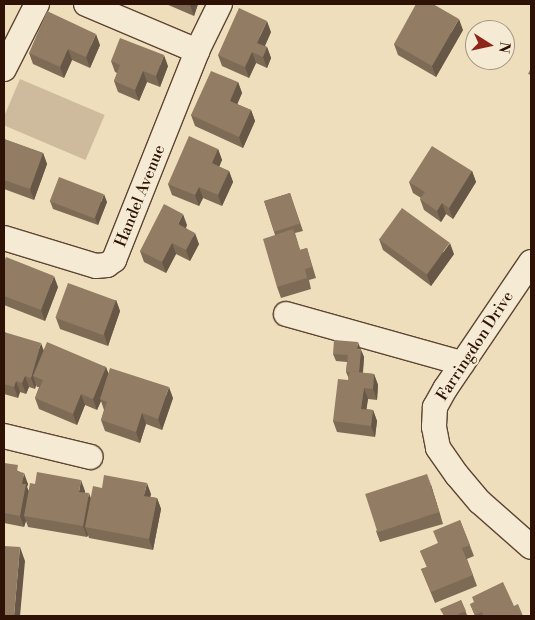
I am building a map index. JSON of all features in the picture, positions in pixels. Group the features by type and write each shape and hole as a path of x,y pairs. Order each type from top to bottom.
{"street":[{"path":"4,70 13,30 37,4"},
{"path":"86,4 197,51"},
{"name":"Handel Avenue","path":"4,238 96,266 107,265 114,260 197,51 220,4"},
{"name":"Farringdon Drive","path":"531,262 462,363 436,407 434,427 438,448 480,502 531,547"},
{"path":"286,314 462,363"},
{"path":"4,436 91,456"}],"shaded area":[{"path":"20,79 105,115 86,160 4,125 4,117"}],"building":[{"path":"416,4 433,4 459,19 432,66 394,44"},
{"path":"239,8 267,21 257,43 267,47 263,57 252,52 245,67 218,55"},
{"path":"47,11 96,34 86,57 68,49 60,67 29,53"},
{"path":"120,38 164,55 156,76 143,71 135,90 114,81 120,65 111,61"},
{"path":"211,71 238,82 230,101 251,110 239,137 191,115"},
{"path":"189,136 218,149 212,163 229,171 218,195 199,187 195,195 168,184"},
{"path":"4,139 43,153 30,189 4,180"},
{"path":"432,146 472,171 449,208 442,203 437,211 420,199 425,192 409,182"},
{"path":"59,177 104,194 94,218 50,201"},
{"path":"290,193 300,223 274,232 264,201"},
{"path":"164,204 183,214 178,224 195,233 186,250 172,243 162,262 140,251"},
{"path":"402,208 450,243 427,274 379,240"},
{"path":"293,229 300,250 307,248 312,267 305,269 307,278 277,287 263,239"},
{"path":"6,257 54,276 41,310 4,296 4,262"},
{"path":"68,283 116,300 103,335 55,318"},
{"path":"4,332 41,343 31,378 25,376 22,383 16,381 14,387 4,384"},
{"path":"334,340 358,342 357,349 361,350 359,372 346,372 348,355 333,354"},
{"path":"47,342 106,367 93,399 81,394 73,414 35,398 43,380 33,376"},
{"path":"110,368 169,387 158,419 142,413 136,432 101,420 107,402 100,399"},
{"path":"350,371 374,374 373,389 364,388 361,409 373,410 371,426 333,421 338,379 348,380"},
{"path":"4,463 18,465 17,471 24,473 22,484 26,484 20,516 4,513"},
{"path":"37,472 81,480 79,492 89,493 83,526 24,516 30,483 35,484"},
{"path":"427,474 439,512 378,532 365,494"},
{"path":"104,475 147,483 144,496 157,498 149,539 85,527 93,486 102,488"},
{"path":"460,520 470,545 462,548 473,575 431,592 421,569 427,567 420,551 438,543 433,531"},
{"path":"4,546 20,547 14,616 4,616"},
{"path":"503,582 514,606 518,604 523,616 483,616 482,612 475,615 470,604 474,602 472,597"},
{"path":"461,600 466,611 454,616 444,616 440,609"}]}
